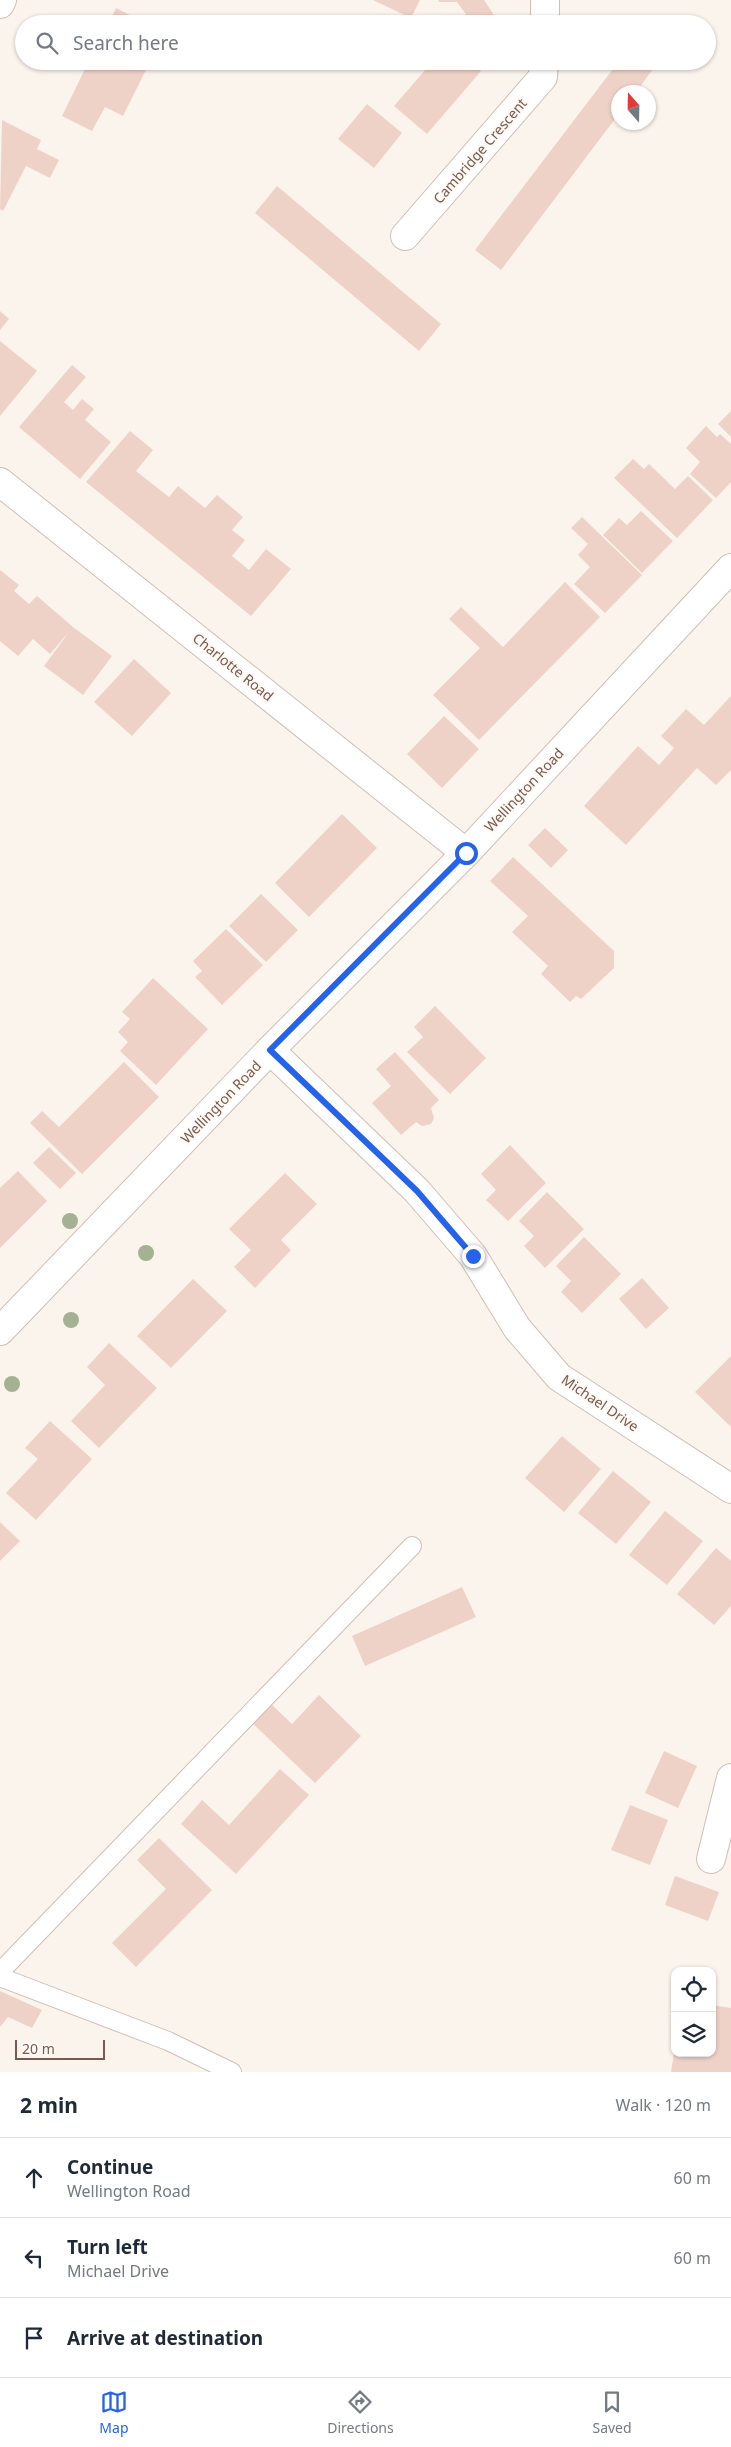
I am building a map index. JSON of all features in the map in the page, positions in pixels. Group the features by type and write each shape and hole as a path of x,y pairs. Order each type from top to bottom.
{"street":[{"path":"0,4 2,0"},
{"path":"545,0 545,15"},
{"name":"Cambridge Crescent","path":"405,236 543,77 543,70"},
{"name":"Charlotte Road","path":"0,482 466,853"},
{"name":"Wellington Road","path":"0,1331 270,1050 466,853 731,568"},
{"name":"Michael Drive","path":"270,1050 417,1191 473,1256 517,1328 559,1377 731,1489"},
{"path":"712,1859 731,1778"}],"lane":[{"path":"0,1972 412,1546"},
{"path":"0,1977 168,2041 232,2072"}],"building":[{"path":"373,0 420,0 412,15 405,15"},
{"path":"439,0 484,0 494,15 466,15 457,2 438,2"},
{"path":"116,8 130,15 112,15"},
{"path":"85,70 146,70 123,116 105,107 92,131 62,116"},
{"path":"425,70 481,71 427,134 394,106"},
{"path":"612,70 652,70 641,85 611,85 611,124 501,270 475,250"},
{"path":"367,104 402,133 374,168 338,139"},
{"path":"2,120 41,140 37,149 59,160 50,178 26,166 3,211 0,209"},
{"path":"277,186 441,324 419,351 255,213"},
{"path":"0,311 9,319 0,330"},
{"path":"0,341 37,371 0,416"},
{"path":"72,365 86,377 64,402 73,410 82,399 94,409 85,420 111,442 80,479 19,427"},
{"path":"731,411 731,437 718,424"},
{"path":"706,426 717,437 720,434 731,444 731,482 716,498 690,474 700,462 686,448"},
{"path":"130,431 153,450 136,471 169,497 178,486 205,508 217,495 243,517 232,530 245,540 232,556 249,570 266,549 291,569 251,616 86,482"},
{"path":"633,459 644,469 649,464 675,489 688,476 713,500 677,538 614,478"},
{"path":"641,511 673,541 642,573 603,535 619,518 627,525"},
{"path":"582,517 642,575 605,613 574,584 590,567 578,555 588,544 571,528"},
{"path":"0,570 19,585 14,591 29,604 37,596 73,627 112,656 83,695 44,666 69,632 50,654 33,639 18,656 0,641"},
{"path":"565,582 600,617 479,740 433,695 480,648 449,619 461,607 503,647"},
{"path":"134,659 171,693 132,736 94,702"},
{"path":"731,696 731,770 716,785 697,768 626,845 584,806 638,746 659,765 674,748 661,736 686,709 704,725"},
{"path":"444,716 479,749 442,788 407,754"},
{"path":"342,814 377,848 309,917 275,883"},
{"path":"545,828 568,850 551,868 528,845"},
{"path":"513,857 614,951 614,968 581,999 576,996 570,1002 541,974 548,966 512,932 528,916 490,881"},
{"path":"261,894 298,930 266,962 229,926"},
{"path":"226,929 263,965 222,1005 195,977 202,971 193,961"},
{"path":"153,978 208,1029 156,1085 120,1051 128,1042 118,1032 130,1019 122,1012"},
{"path":"435,1006 486,1058 450,1094 407,1052 423,1037 414,1027"},
{"path":"395,1052 439,1100 431,1108 434,1118 431,1124 422,1126 416,1122 401,1135 372,1103 391,1086 376,1069"},
{"path":"124,1062 159,1097 82,1174 30,1123 42,1111 59,1127"},
{"path":"510,1145 546,1183 508,1221 486,1200 496,1190 481,1174"},
{"path":"49,1147 76,1173 60,1189 33,1163"},
{"path":"18,1171 47,1201 0,1248 0,1188"},
{"path":"285,1173 317,1204 281,1240 291,1250 255,1288 234,1267 251,1250 229,1229"},
{"path":"547,1192 584,1229 545,1268 524,1246 534,1236 519,1221"},
{"path":"584,1237 621,1274 582,1313 561,1292 571,1281 556,1266"},
{"path":"642,1278 669,1308 646,1329 619,1299"},
{"path":"193,1279 227,1311 171,1368 137,1336"},
{"path":"109,1343 157,1388 99,1448 71,1421 105,1385 87,1367"},
{"path":"731,1356 731,1427 695,1392"},
{"path":"50,1421 92,1459 36,1520 6,1493 38,1459 25,1448"},
{"path":"562,1436 601,1469 564,1512 525,1478"},
{"path":"613,1471 651,1502 616,1544 578,1513"},
{"path":"665,1511 703,1541 667,1585 629,1555"},
{"path":"0,1522 20,1541 0,1561"},
{"path":"716,1548 731,1561 731,1606 714,1625 677,1594"},
{"path":"462,1587 476,1617 365,1666 352,1636"},
{"path":"319,1695 361,1736 315,1783 250,1721 268,1701 292,1724"},
{"path":"664,1751 697,1766 678,1808 645,1793"},
{"path":"280,1769 309,1795 236,1874 181,1824 202,1800 229,1825"},
{"path":"630,1805 668,1820 650,1865 611,1850"},
{"path":"159,1838 212,1890 136,1967 112,1943 166,1889 137,1860"},
{"path":"675,1876 719,1892 708,1921 665,1905"},
{"path":"0,1991 42,2010 32,2028 8,2017 0,2027"},
{"path":"716,2006 731,2008 731,2072 671,2072 673,2057 716,2057"}],"route":[{"path":"466,853 270,1050 417,1191 473,1256"}]}
